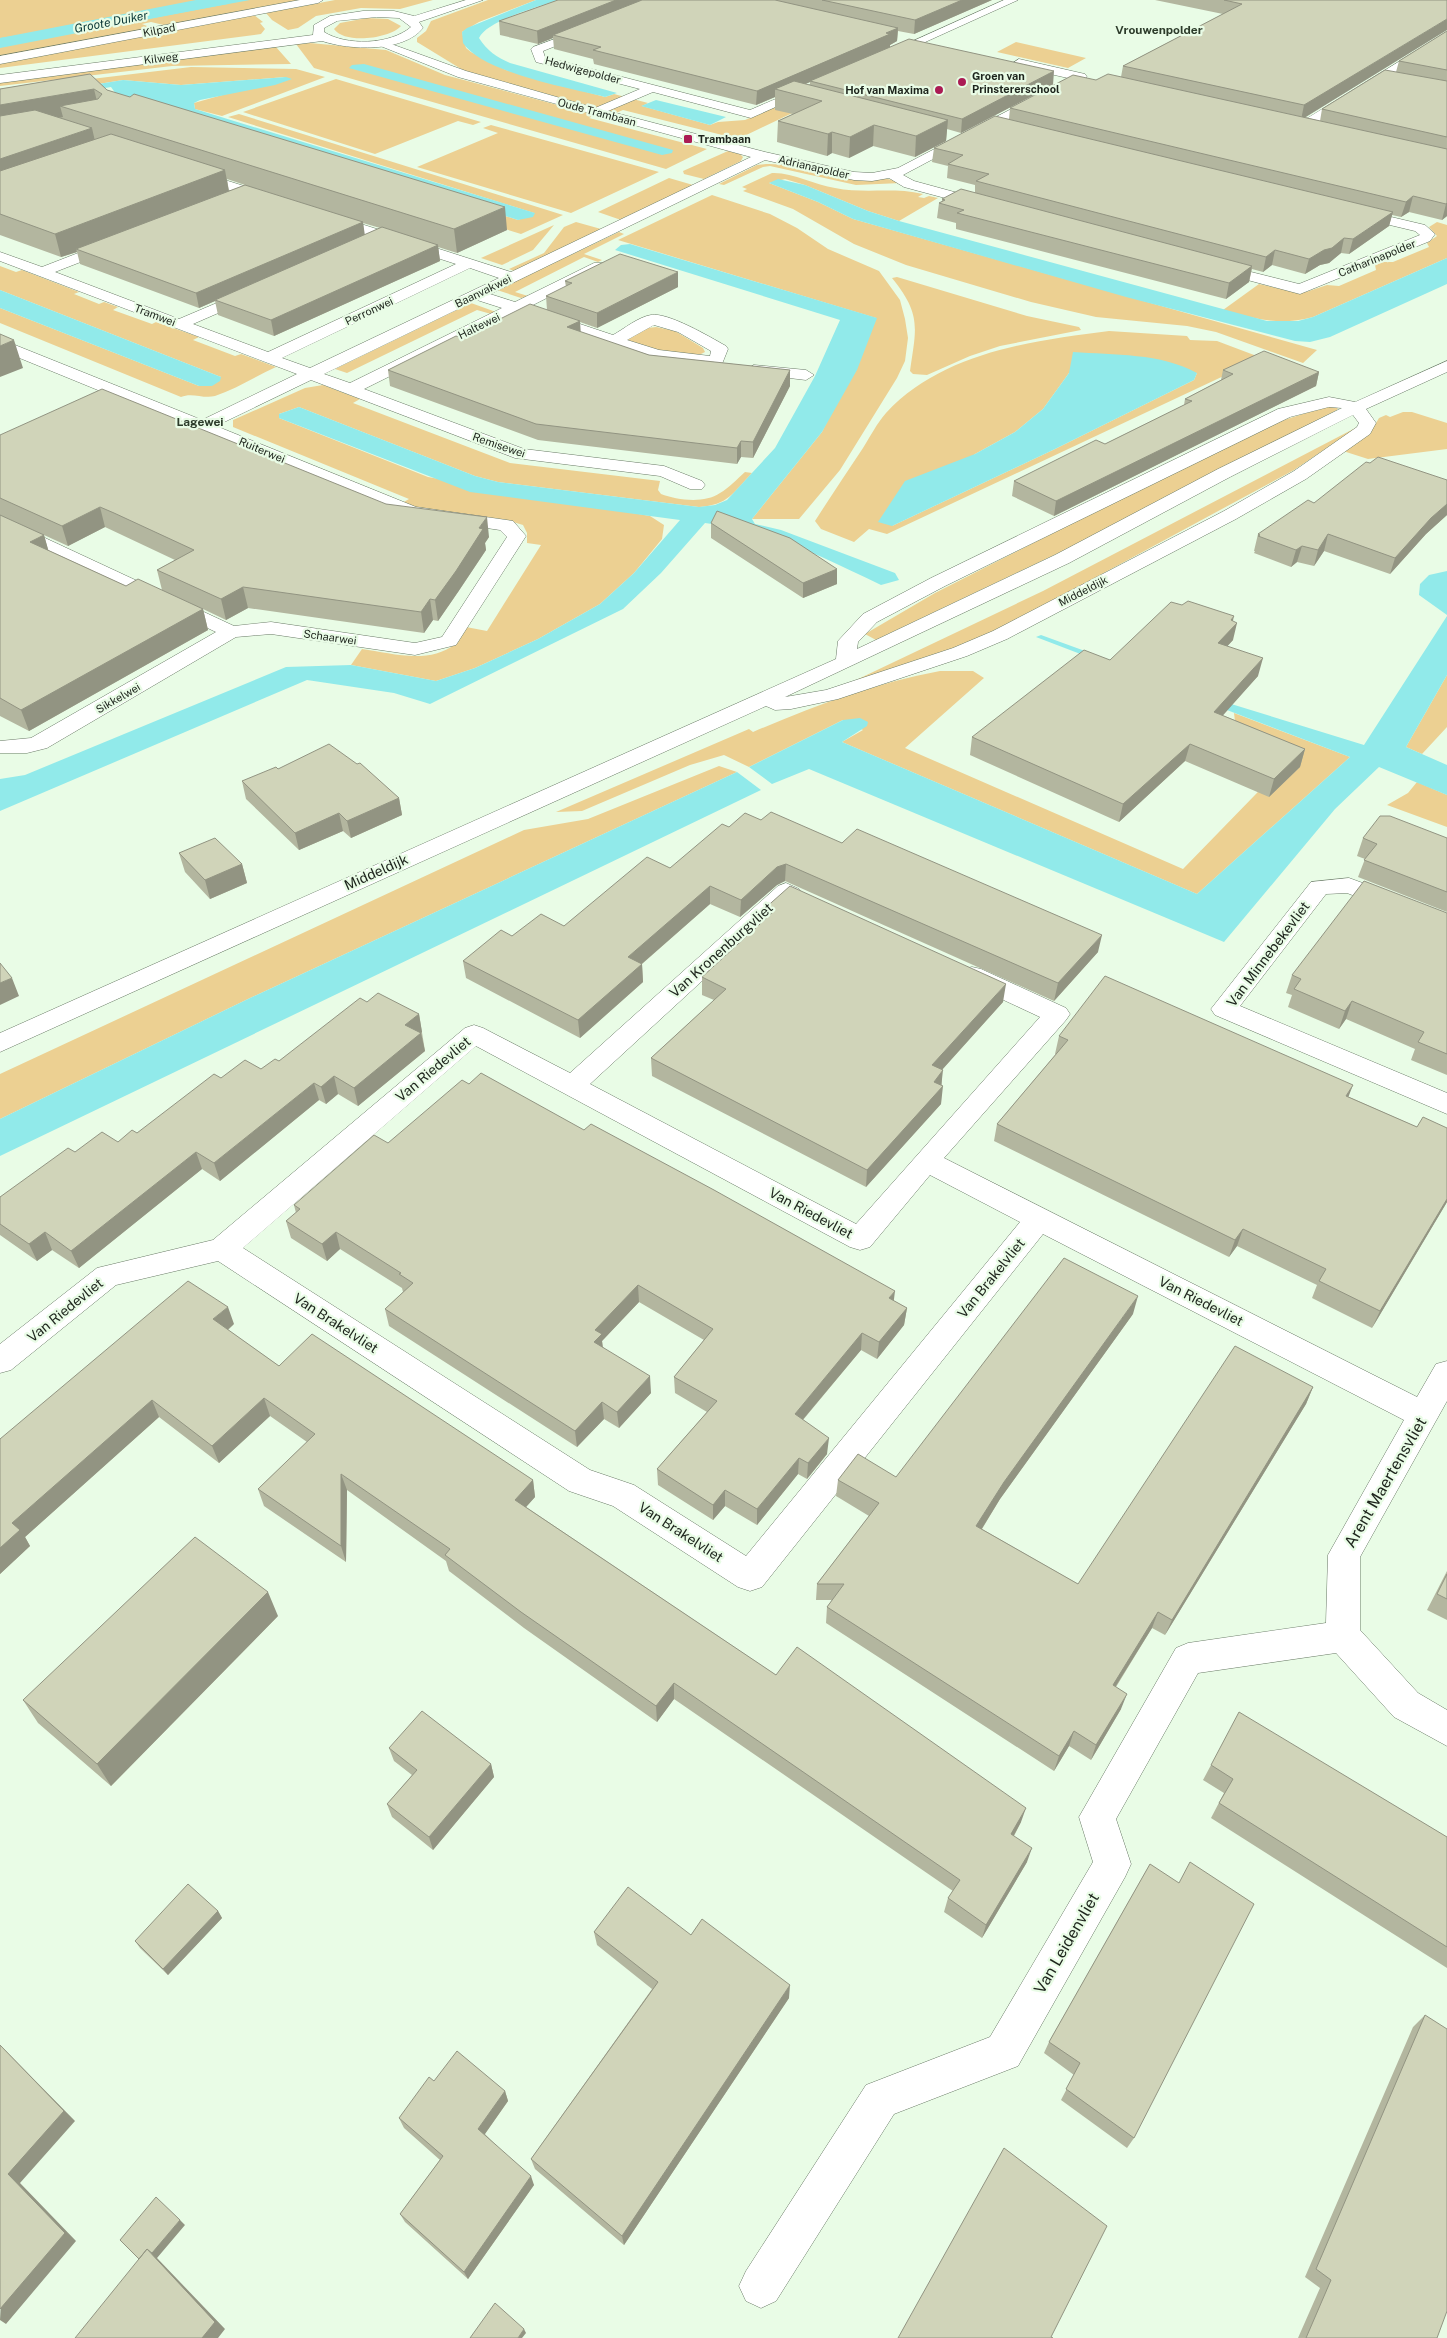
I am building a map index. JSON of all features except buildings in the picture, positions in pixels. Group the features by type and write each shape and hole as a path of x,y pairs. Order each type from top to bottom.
{"street":[{"name":"Kilpad","path":"0,60 318,0"},
{"path":"394,15 446,0"},
{"path":"413,20 417,28 403,38 379,43 347,43 320,34 322,24 343,16 368,13 394,15 413,20 478,0"},
{"path":"873,61 1009,0"},
{"name":"Hedwigepolder","path":"601,25 537,49 540,59 751,114 819,85"},
{"name":"Kilweg","path":"0,70 320,34"},
{"name":"Kilweg","path":"0,79 320,34"},
{"path":"1303,126 1447,35"},
{"path":"899,37 936,45"},
{"path":"403,38 432,61"},
{"path":"379,43 432,61"},
{"path":"1418,54 1437,58"},
{"path":"1003,60 1095,80"},
{"name":"Oude Trambaan","path":"432,61 462,74 763,156"},
{"name":"Adrianapolder","path":"763,156 845,175 872,177 893,174 1081,77"},
{"path":"1381,78 1400,82"},
{"name":"Hedwigepolder","path":"596,112 652,88"},
{"path":"792,96 814,102"},
{"path":"1264,118 1320,130"},
{"path":"992,124 1014,129"},
{"path":"946,135 963,139"},
{"name":"Baanvakwei","path":"203,426 763,156"},
{"path":"184,171 284,204"},
{"path":"893,174 909,184 996,207"},
{"path":"909,184 926,175"},
{"path":"230,199 248,192"},
{"name":"Catharinapolder","path":"1200,263 1300,289 1425,238 1428,234 1420,228 1337,208"},
{"path":"312,212 512,277"},
{"path":"367,243 384,235"},
{"path":"42,272 123,240"},
{"name":"Tramwei","path":"0,256 309,375"},
{"name":"Haltewei","path":"349,390 608,261"},
{"name":"Perronwei","path":"268,358 470,263"},
{"path":"180,324 260,290"},
{"path":"476,294 657,355 806,376"},
{"path":"613,340 653,319 684,329 720,349 716,362"},
{"name":"Ruiterwei","path":"0,344 412,512"},
{"name":"Middeldijk","path":"0,1043 478,826 846,662 1062,559 1224,473 1355,408 1447,366"},
{"name":"Remisewei","path":"309,375 521,454 664,471 696,485"},
{"path":"1398,390 1425,394"},
{"path":"846,662 848,641 870,618 938,582 1284,413 1308,405 1335,401 1355,408"},
{"name":"Middeldijk","path":"754,704 791,703 831,695 960,652 1000,635 1300,475 1364,430 1368,423 1355,408"},
{"name":"Schaarwei","path":"231,632 271,628 415,649 449,641 517,536 506,525 412,512"},
{"path":"0,523 231,632"},
{"name":"Sikkelwei","path":"0,747 5,749 27,747 39,743 231,632"},
{"name":"Van Minnebekevliet","path":"1447,923 1349,885 1319,887 1224,1009 1447,1104"},
{"name":"Van Kronenburgvliet","path":"572,1086 786,891 813,904"},
{"name":"Van Riedevliet","path":"0,1361 107,1276 222,1250 474,1034 860,1239 926,1161 1057,1014 949,965"},
{"name":"Van Riedevliet","path":"926,1161 1423,1415"},
{"name":"Van Brakelvliet","path":"222,1250 580,1481 623,1495 750,1576 1039,1219"},
{"name":"Arent Maertensvliet","path":"1343,1636 1344,1555 1447,1373"},
{"path":"1343,1636 1406,1705 1447,1730"},
{"name":"Van Leidenvliet","path":"761,2286 880,2099 1004,2052 1112,1864 1097,1817 1188,1659 1343,1636"}],"shaded area":[{"path":"0,0 310,0 168,26 151,22 142,24 152,28 0,57"},
{"path":"335,0 433,0 400,9 361,8 316,16 298,28 288,30 272,20 266,13"},
{"path":"488,0 536,0 479,22 462,32 466,48 506,70 605,97 614,94 648,103 642,106 710,125 718,122 745,120 782,104 805,107 738,139 623,110 616,113 466,72 417,42 417,38 426,31 431,21"},
{"path":"254,15 263,22 260,23 265,29 261,34 0,68 0,62"},
{"path":"367,18 388,19 401,26 388,34 368,38 348,37 334,29 340,23"},
{"path":"1016,42 1086,58 1068,68 997,52"},
{"path":"310,43 386,50 445,75 595,115 589,118 707,149 666,169 314,68 296,44"},
{"path":"276,47 291,64 172,66 0,86 0,82"},
{"path":"191,67 296,69 325,77 222,116 195,109 194,103 286,77 181,85 123,80 0,100 0,90"},
{"path":"336,79 481,122 473,125 458,121 375,154 243,112"},
{"path":"239,114 563,215 521,234 203,135 211,123 518,220 534,213 228,117"},
{"path":"491,125 659,172 571,213 417,167 498,133 483,128"},
{"path":"728,151 740,154 743,157 741,161 704,179 684,174 683,171"},
{"path":"777,164 844,178 884,179 901,183 856,185 770,166 763,167 724,185 719,184 757,165"},
{"path":"772,173 787,174 846,190 901,191 923,194 918,197 924,198 929,196 938,198 899,221 785,179 769,183 818,202 853,219 1317,350 1303,363 1216,332 1187,326 1096,317 1031,302 906,265 854,244 793,209 743,191 747,189 742,187"},
{"path":"669,178 693,185 621,220 598,212"},
{"path":"712,195 770,214 797,228 828,249 879,271 900,300 908,338 905,361 897,378 840,470 799,519 752,519 822,432 876,318 618,240"},
{"path":"576,222 601,229 514,271 509,269 544,253 564,227"},
{"path":"1437,222 1447,225 1447,258 1313,317 1301,320 1278,321 1257,319 1223,310 1259,284 1306,292 1327,285 1339,286 1376,270 1375,265 1383,262 1393,262 1429,247 1427,243 1437,236 1429,227"},
{"path":"554,225 533,250 502,265 481,258"},
{"path":"619,232 624,234 584,254 602,260 598,262 584,257 515,292 528,296 521,298 497,290"},
{"path":"0,266 16,272 22,270 79,292 74,294 99,304 104,302 118,307 113,310 152,324 156,322 199,337 193,340 235,356 241,354 276,367 215,396 189,395 181,397 0,323 0,308 199,386 221,377 0,290"},
{"path":"897,277 1027,316 1079,327 1081,330 1000,346 970,356 927,375 913,374 910,371 915,332 914,322 908,302 892,278"},
{"path":"471,303 496,312 491,314 477,310 347,373 335,369"},
{"path":"656,327 675,331 703,348 705,352 688,356 677,355 655,350 627,340 648,328"},
{"path":"1109,331 1187,336 1190,340 1217,341 1262,358 887,534 869,529 854,542 821,529 815,521 880,421 909,392 934,376 961,363 990,353 1050,339","holes":["1069,373 1197,373 1194,380 1055,449 892,526 975,454 1015,432 1043,409"]},
{"path":"323,385 360,399 353,403 510,463 660,481 658,490 661,494 675,498 706,499 727,489 745,472 752,473 724,501 699,507 498,482 475,476 299,407 279,414 279,418 428,477 650,516 664,525 662,539 634,573 600,604 538,639 475,668 436,681 351,665 362,649 397,655 422,656 445,650 455,644 466,627 487,631 541,545 527,543 527,533 523,525 506,520 416,508 402,503 409,499 233,427 233,420 305,388"},
{"path":"1334,404 1338,407 1337,410 1067,549 876,640 865,634 935,593 1259,428"},
{"path":"1403,412 1412,412 1447,423 1447,449 1368,459 1343,451 1373,428 1379,418 1386,415 1390,417"},
{"path":"1361,425 1294,470 1002,628 964,645 833,691 1043,591"},
{"path":"940,671 973,671 984,678 905,748 1183,869 1290,759 1237,738 1234,713 1350,757 1197,894 842,742 863,730 843,720 749,767 724,755 690,765 582,811 556,812 749,729 753,732 845,696 892,682"},
{"path":"1447,675 1447,727 1422,754 1406,747"},
{"path":"719,766 737,772 248,999 0,1119 0,1074 524,830 588,819"},
{"path":"1417,782 1447,795 1447,827 1387,805 1408,793"}],"water":[{"path":"202,0 250,0 142,20 133,17"},
{"path":"536,0 558,0 514,15 492,25 479,38 485,47 510,63 617,93 605,97 528,78 489,63 473,54 463,43 462,32 467,28"},
{"path":"123,19 133,22 0,46 0,38"},
{"path":"364,64 673,150 672,153 662,155 349,68 352,65"},
{"path":"286,77 292,79 275,85 200,100 194,103 195,109 535,213 533,217 518,220 206,121 121,101 111,87 0,106 0,100 123,80 181,85"},
{"path":"656,100 726,117 710,125 641,106"},
{"path":"778,179 805,185 868,211 899,221 1267,321 1298,321 1313,317 1447,258 1447,284 1330,337 1310,342 1295,341 1126,297 853,219 818,202 769,183"},
{"path":"630,244 877,318 857,370 822,432 752,519 755,524 781,530 895,573 899,580 881,585 817,555 774,538 705,523 661,573 623,609 430,704 394,693 307,680 0,811 0,779 25,775 286,667 351,665 436,681 475,668 538,639 600,604 634,573 680,520 470,492 279,418 279,414 299,407 475,476 498,482 699,507 715,505 727,500 775,448 815,376 840,320 615,250 621,245"},
{"path":"0,290 221,377 220,381 212,386 199,386 0,308"},
{"path":"1073,352 1153,358 1183,366 1197,373 1194,380 1055,449 892,526 878,522 905,481 975,454 1015,432 1043,409 1069,373"},
{"path":"1447,571 1447,615 1419,595 1420,584 1429,575"},
{"path":"1447,616 1447,675 1406,747 1447,765 1447,795 1379,767 1335,809 1224,942 809,769 772,784 749,767 843,720 860,718 868,722 867,726 842,742 1197,894 1350,757 1036,637 1041,635 1228,703 1364,745"},
{"path":"737,772 761,790 0,1156 0,1119 248,999"}],"waterway":[{"name":"Groote Duiker","path":"0,43 222,0"}],"place":[{"name":"Groen van Prinstererschool","path":"962,82"},
{"name":"Hof van Maxima","path":"939,90"},
{"name":"Trambaan","path":"688,139"}],"district":[{"name":"Vrouwenpolder","path":"1159,30"},
{"name":"Lagewei","path":"200,422"}]}
